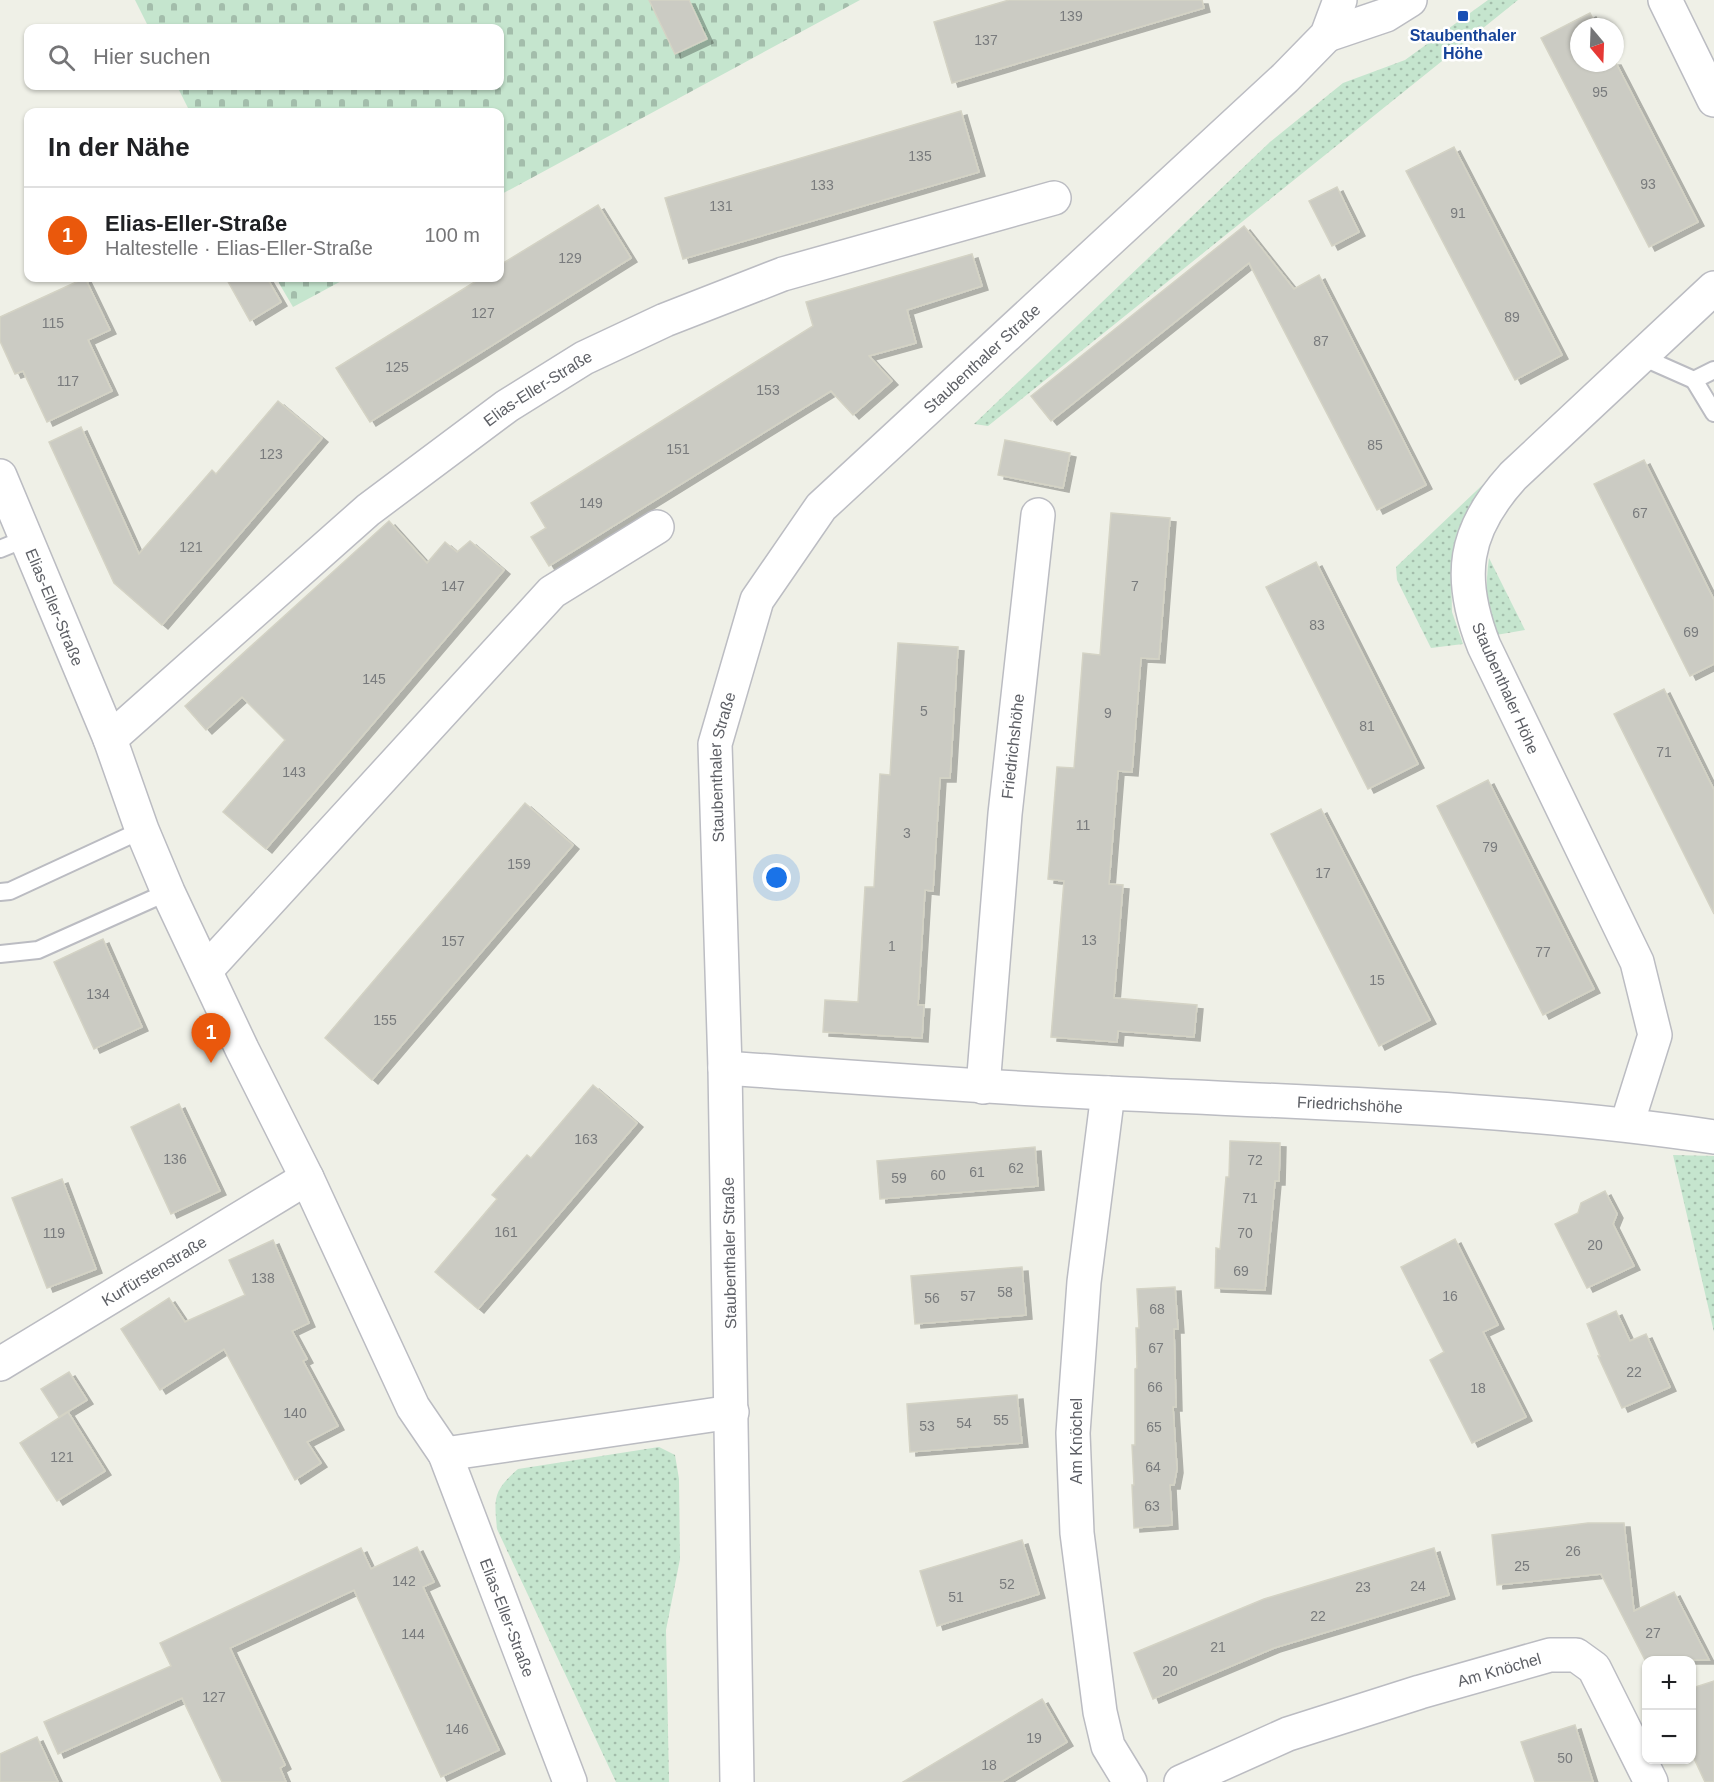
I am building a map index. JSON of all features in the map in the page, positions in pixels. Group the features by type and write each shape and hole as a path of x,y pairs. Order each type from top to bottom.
{"street":[{"name":"Staubenthaler Straße","path":"737,1782 725,1068 715,744 757,600 821,507 1285,78 1327,35 1340,0"},
{"path":"1327,35 1386,15 1410,0"},
{"path":"1665,0 1714,100"},
{"name":"Elias-Eller-Straße","path":"110,739 369,510 507,406 584,358 665,320 783,274 1054,198"},
{"name":"Staubenthaler Höhe","path":"1627,1124 1655,1035 1637,962 1484,646 1470,602 1468,565 1476,527 1491,500 1513,476 1714,288"},
{"name":"Elias-Eller-Straße","path":"0,476 14,544 110,739 141,830 168,892 307,1178 413,1407 445,1454 570,1782"},
{"name":"Friedrichshöhe","path":"983,1087 1005,814 1038,515"},
{"path":"206,970 552,592 657,527"},
{"name":"Friedrichshöhe","path":"725,1068 1108,1094 1397,1105 1627,1124 1714,1137"},
{"name":"Am Knöchel","path":"1108,1094 1084,1282 1073,1444 1077,1533 1100,1712 1108,1746 1130,1782"},
{"name":"Kurfürstenstraße","path":"0,1364 307,1178"},
{"path":"445,1454 732,1412"},
{"name":"Am Knöchel","path":"1181,1782 1288,1734 1420,1692 1550,1655 1576,1655 1594,1668 1651,1782"}],"lane":[{"path":"1642,357 1694,380 1714,414"},
{"path":"1694,380 1714,370"},
{"path":"0,892 10,891 141,830"},
{"path":"0,954 38,950 168,892"}],"green space":[{"path":"135,0 860,0 504,193 504,108 188,108 179,90 504,90 504,24 147,24"},
{"path":"1488,0 1518,0 988,426 974,424 1270,142 1343,83 1405,60"},
{"path":"278,282 340,282 293,307"},
{"path":"1494,474 1470,505 1457,535 1451,571 1452,612 1463,644 1431,648 1397,580 1396,567"},
{"path":"1489,558 1525,630 1496,635 1487,597"},
{"path":"1673,1155 1714,1156 1714,1332"},
{"path":"659,1447 675,1455 679,1479 680,1559 666,1630 669,1782 616,1782 497,1529 496,1502 504,1483 518,1469"}],"building":[{"path":"649,0 689,0 707,39 675,54"},
{"path":"1009,0 1202,0 1204,8 952,83 934,22"},
{"path":"1590,13 1592,18 1580,18"},
{"path":"1570,23 1570,72 1621,72 1698,222 1649,247 1541,38"},
{"path":"961,111 979,172 683,259 665,198"},
{"path":"1454,147 1562,355 1515,380 1406,171"},
{"path":"1337,187 1359,232 1332,246 1309,201"},
{"path":"598,205 631,258 370,422 336,368 475,282 504,282 504,263"},
{"path":"1244,226 1294,289 1319,275 1426,485 1377,510 1249,263 1051,421 1031,396"},
{"path":"972,254 982,286 907,310 916,343 869,356 892,381 853,415 831,391 549,566 531,537 546,528 531,503 813,326 806,302"},
{"path":"76,282 87,282 110,330 88,340 112,391 47,422 23,371 15,374 0,341 0,317"},
{"path":"228,282 269,282 281,302 250,321"},
{"path":"278,401 322,438 162,625 114,583 49,442 81,427 139,554 212,470 216,474"},
{"path":"1005,440 1070,453 1063,488 998,475"},
{"path":"1644,460 1714,600 1714,664 1690,676 1594,484"},
{"path":"1111,513 1170,518 1159,659 1141,658 1132,772 1118,771 1109,884 1123,885 1114,998 1197,1005 1194,1037 1118,1031 1117,1042 1051,1037 1064,881 1048,879 1057,767 1074,768 1083,653 1100,655"},
{"path":"389,521 427,563 445,542 457,552 470,541 504,570 266,849 223,812 285,740 242,697 206,730 185,706"},
{"path":"1316,562 1418,764 1368,789 1266,587"},
{"path":"898,643 958,647 950,778 940,778 933,891 925,890 918,1005 924,1005 922,1038 823,1032 825,1000 858,1002 865,887 874,887 880,774 890,775"},
{"path":"1664,689 1714,790 1714,914 1614,714"},
{"path":"1488,780 1594,989 1543,1015 1437,806"},
{"path":"525,803 573,845 372,1080 325,1038"},
{"path":"1321,809 1430,1020 1379,1046 1271,834"},
{"path":"103,939 142,1027 94,1049 54,962"},
{"path":"593,1085 637,1123 478,1309 435,1272 497,1199 492,1195 527,1155 531,1158"},
{"path":"179,1104 220,1191 171,1214 131,1127"},
{"path":"1230,1141 1280,1143 1279,1181 1275,1181 1265,1290 1215,1288 1216,1248 1220,1249 1226,1177 1229,1177"},
{"path":"1035,1147 1038,1186 880,1199 877,1161"},
{"path":"62,1179 96,1269 47,1288 12,1198"},
{"path":"1605,1191 1617,1214 1613,1224 1634,1266 1587,1288 1555,1224 1578,1213 1581,1203"},
{"path":"1455,1239 1498,1325 1483,1332 1526,1417 1472,1443 1430,1360 1444,1352 1401,1267"},
{"path":"273,1240 309,1323 292,1331 307,1359 303,1361 338,1426 307,1442 321,1463 295,1480 224,1349 160,1390 121,1329 169,1298 185,1322 245,1295 229,1260"},
{"path":"1022,1267 1026,1315 915,1324 911,1276"},
{"path":"1175,1287 1178,1329 1174,1329 1176,1407 1173,1407 1177,1469 1174,1485 1170,1485 1172,1525 1134,1528 1132,1445 1135,1445 1136,1328 1139,1328 1137,1289"},
{"path":"1616,1311 1630,1341 1646,1334 1670,1387 1622,1408 1598,1356 1600,1356 1587,1324"},
{"path":"69,1372 87,1400 59,1417 41,1389"},
{"path":"1017,1395 1022,1443 910,1452 907,1404"},
{"path":"68,1412 105,1471 57,1501 20,1443"},
{"path":"1588,1523 1624,1523 1634,1611 1674,1592 1709,1660 1696,1660 1696,1656 1643,1656 1601,1574 1497,1585 1492,1535"},
{"path":"1022,1540 1039,1594 937,1626 920,1571"},
{"path":"417,1547 434,1582 423,1587 499,1750 441,1777 354,1590 230,1648 285,1765 280,1768 286,1782 222,1782 182,1698 58,1754 44,1722 171,1666 160,1643 361,1548 371,1569"},
{"path":"1434,1548 1449,1595 1274,1648 1153,1699 1134,1653 1264,1599"},
{"path":"1714,1681 1714,1782 1705,1782 1696,1763 1696,1687"},
{"path":"1042,1699 1067,1742 1001,1782 903,1782"},
{"path":"1575,1725 1593,1782 1535,1782 1521,1742"},
{"path":"37,1737 58,1782 0,1782 0,1754"}],"place":[{"name":"Staubenthaler Höhe","path":"1463,16"},
{"name":"Elias-Eller-Straße","path":"211,1063"}]}
